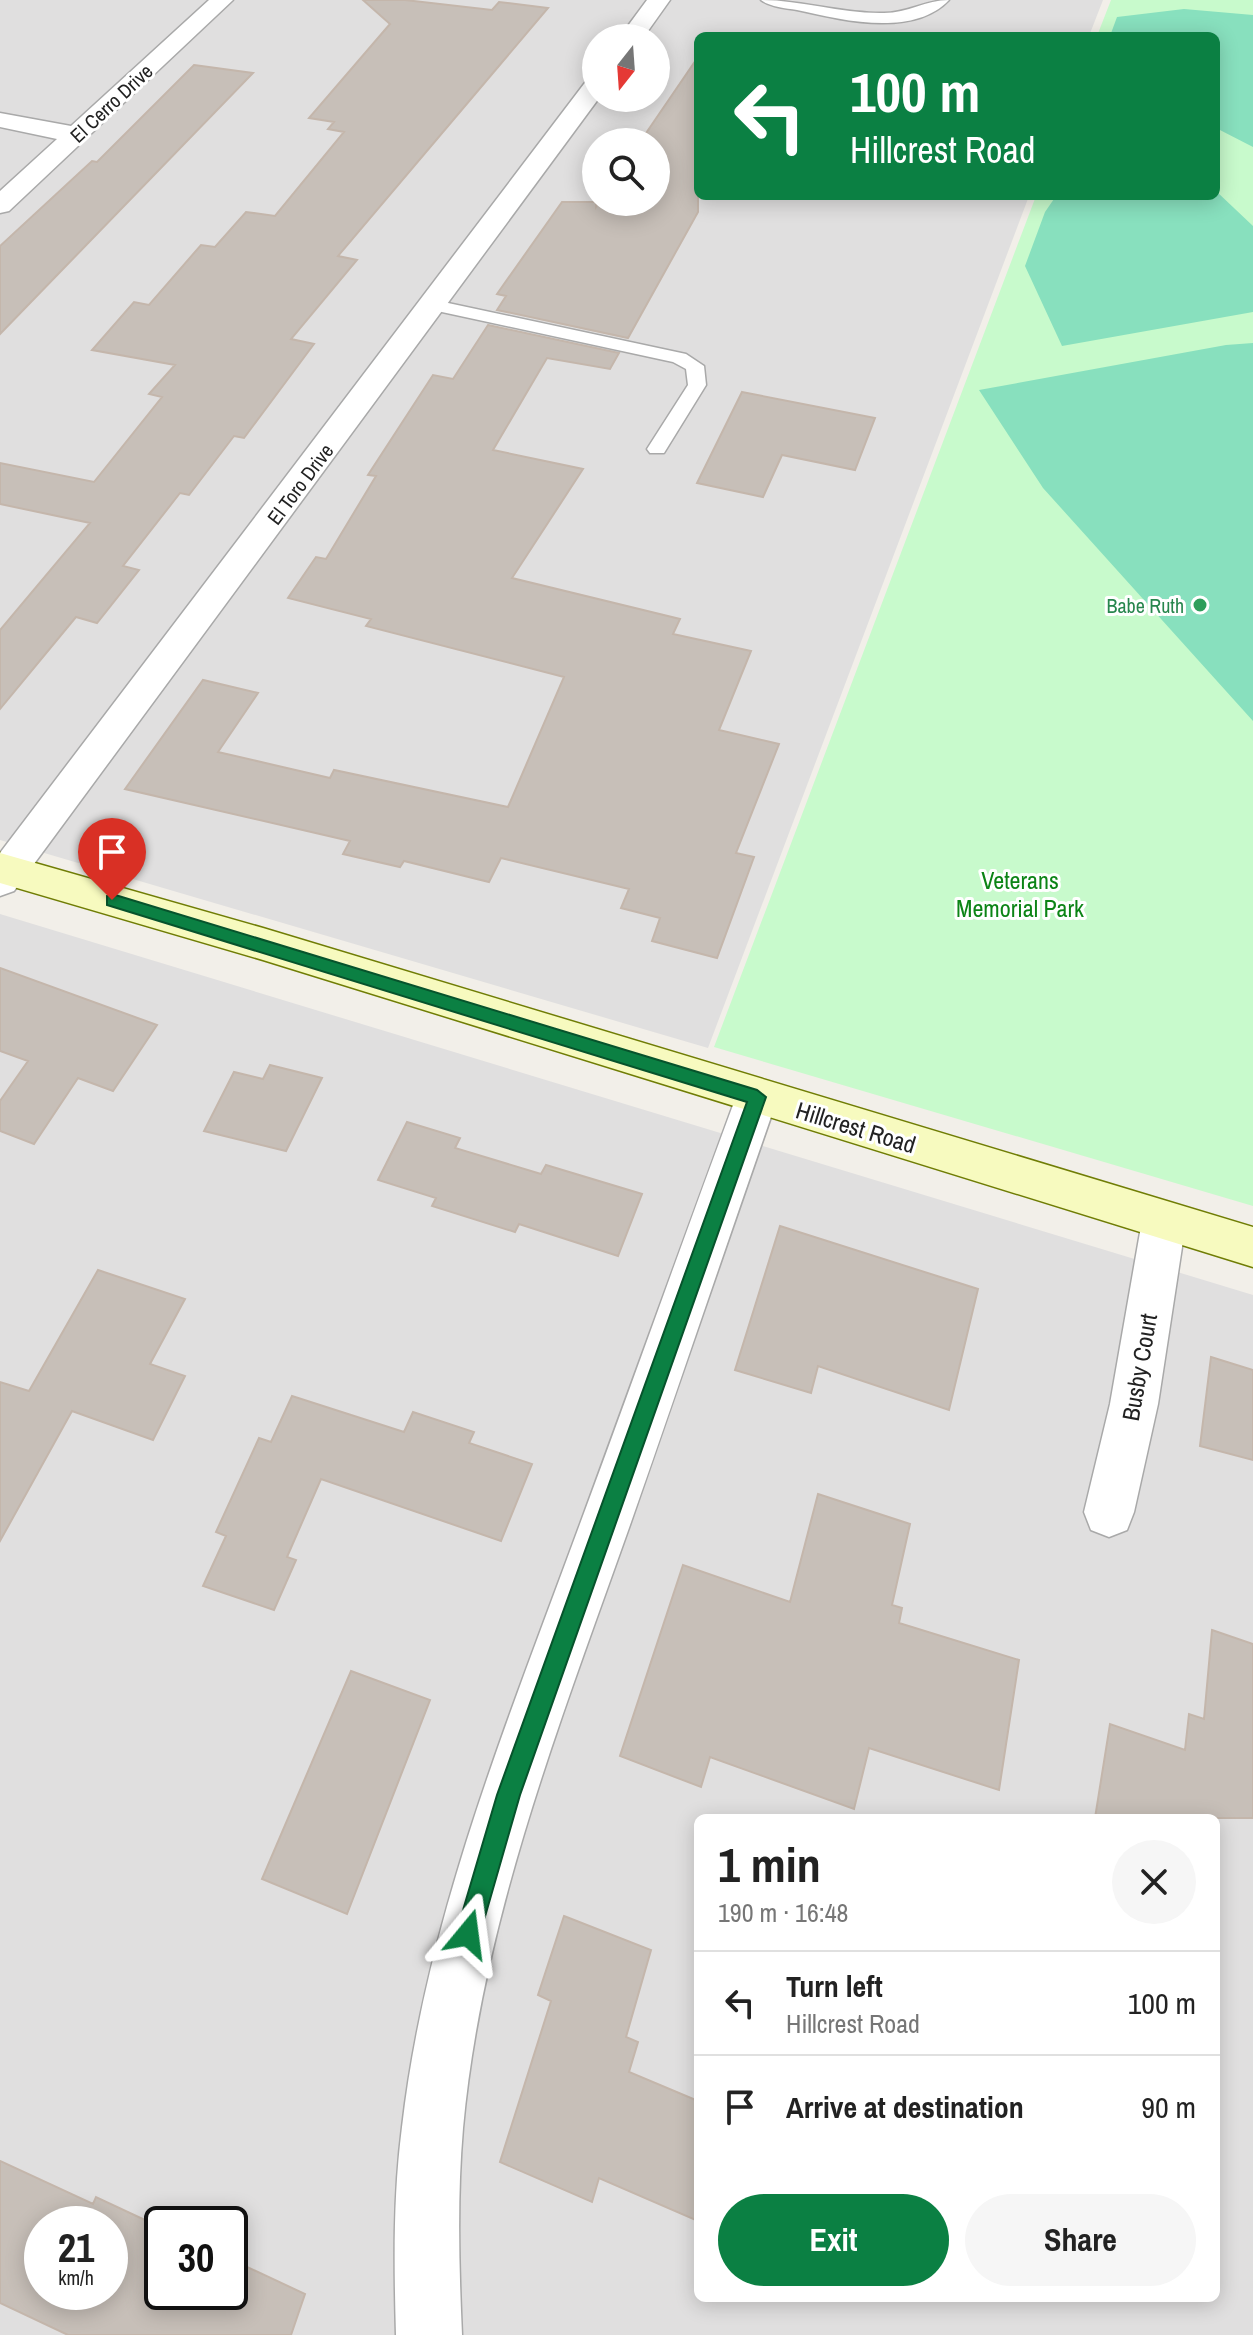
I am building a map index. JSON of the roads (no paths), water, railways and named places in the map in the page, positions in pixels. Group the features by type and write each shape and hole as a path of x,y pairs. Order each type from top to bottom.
{"street":[{"name":"El Cerro Drive","path":"0,205 222,0"},
{"path":"641,24 659,0"},
{"name":"El Toro Drive","path":"3,873 434,305 582,104"},
{"path":"0,120 77,135"},
{"name":"Hillcrest Road","path":"3,873 263,944 1253,1247"},
{"path":"429,2335 424,2248 439,2083 468,1934 508,1795 757,1097"},
{"name":"Busby Court","path":"1109,1512 1134,1404 1164,1221"}],"lane":[{"path":"768,0 865,16 905,18 934,8 942,0"},
{"path":"434,305 679,358 695,366 697,385 657,449"}],"place":[{"name":"Babe Ruth","path":"1200,605"}],"park label":[{"name":"Veterans Memorial Park","path":"1020,894"}]}
